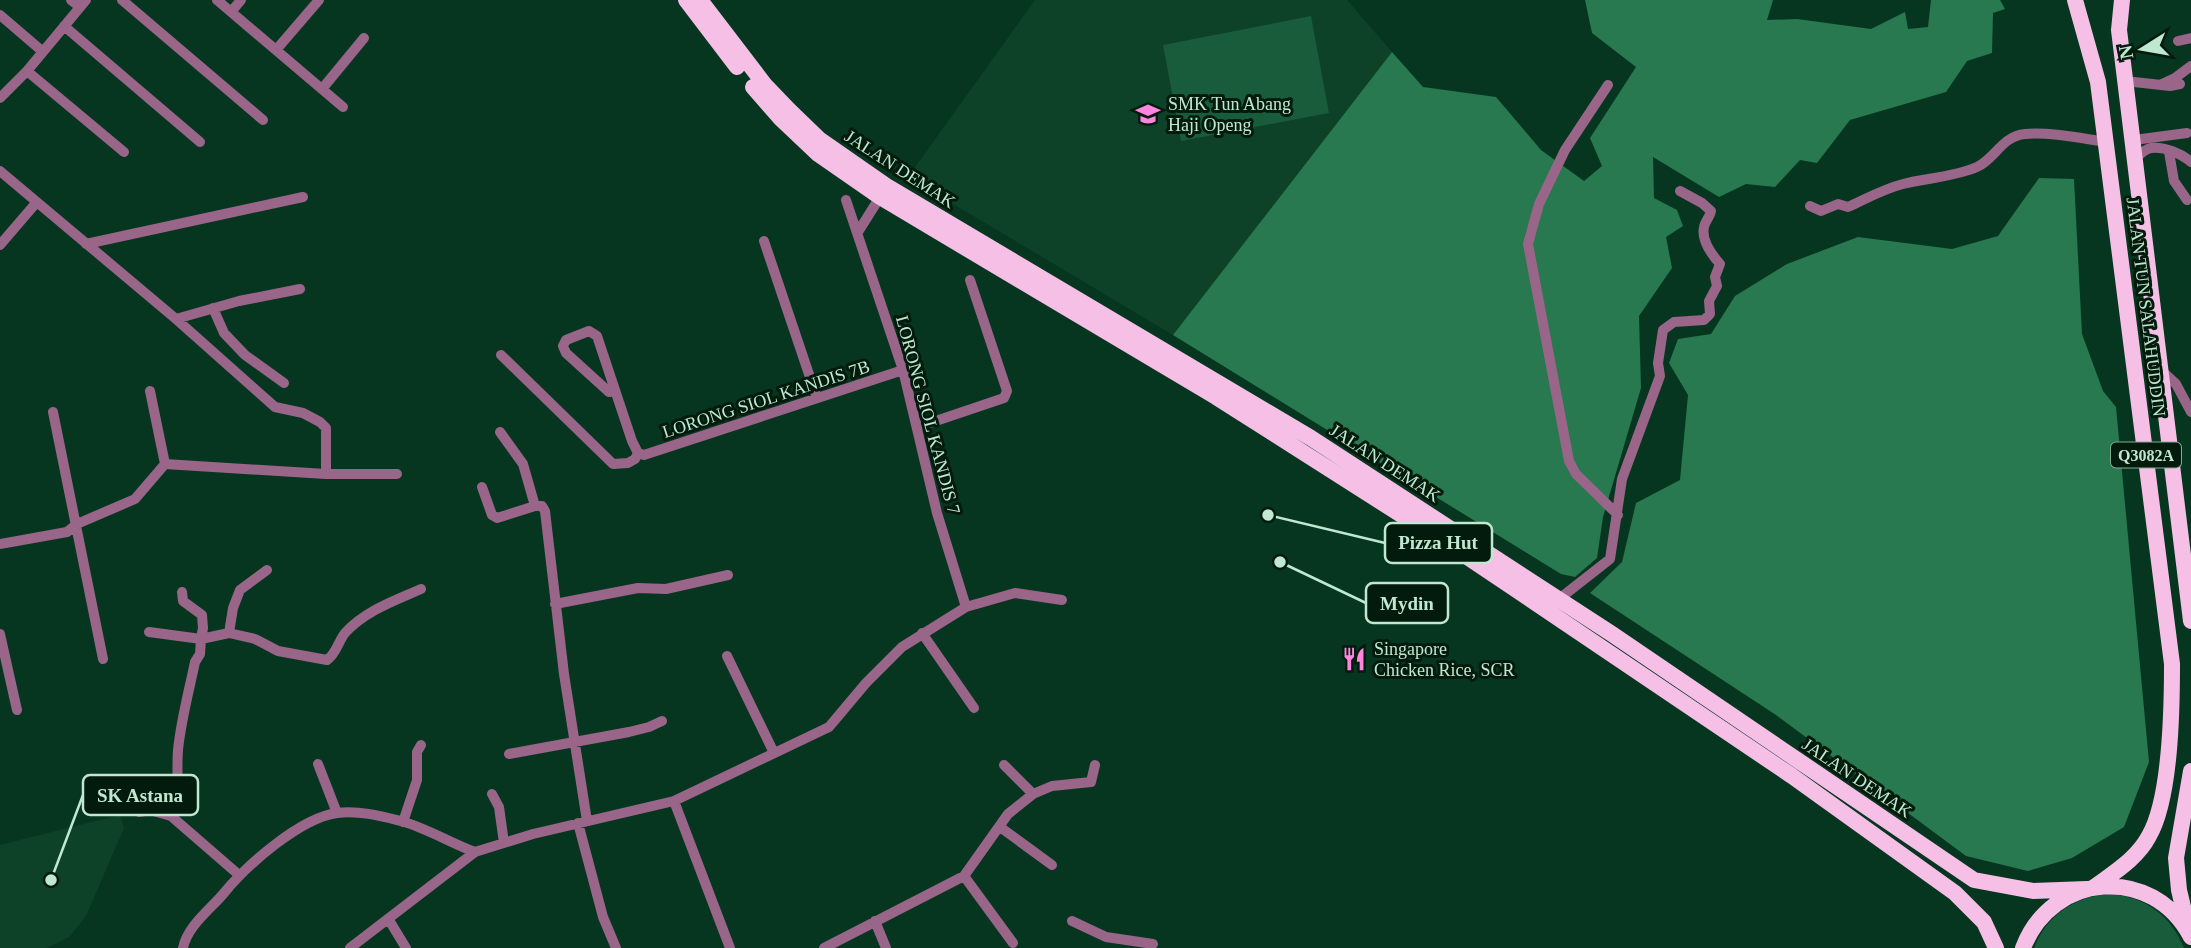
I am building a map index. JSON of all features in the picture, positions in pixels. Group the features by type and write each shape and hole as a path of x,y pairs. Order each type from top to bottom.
{"highway":[{"name":"JALAN DEMAK","path":"686,0 730,59 781,119 818,154 880,197 1156,359 1469,558 1661,686 1848,815 1955,893 1984,922 1996,948"},
{"name":"JALAN DEMAK","path":"699,0 765,85 819,139 906,198 1311,438 1559,599 1974,880 2033,891 2121,887 2148,895 2172,911 2190,935"},
{"name":"JALAN TUN SALAHUDDIN","path":"2023,948 2031,931 2046,912 2064,898 2090,888 2129,860 2150,835 2158,812 2168,760 2172,700 2168,618 2098,82 2075,0"},
{"name":"JALAN TUN SALAHUDDIN","path":"2122,0 2119,30 2191,621"},
{"path":"2190,935 2179,890 2176,858 2191,771"}],"street":[{"path":"122,0 263,120"},
{"path":"217,0 343,107"},
{"path":"231,12 241,0"},
{"path":"276,50 319,0"},
{"path":"1,95 27,71 64,26 79,2"},
{"path":"0,15 42,51"},
{"path":"64,26 200,142"},
{"path":"322,89 364,38"},
{"path":"2178,41 2191,38"},
{"path":"2160,84 2175,78 2191,66"},
{"path":"27,71 124,152"},
{"path":"2125,80 2170,86 2180,84"},
{"path":"1608,85 1565,150 1532,225 1529,253 1569,461 1576,474 1618,515"},
{"path":"2134,140 2188,133"},
{"path":"1810,206 1821,211 1838,204 1848,207 1865,197 1899,185 1965,172 1981,166 2002,144 2014,136 2053,135 2106,142"},
{"path":"2136,158 2153,148 2180,154 2191,162"},
{"path":"2169,152 2174,181 2187,200"},
{"path":"0,171 176,319 275,407 303,413 320,422 326,428 326,474"},
{"path":"1559,599 1609,559 1622,479 1660,376 1658,363 1663,330 1674,322 1698,321 1708,317 1709,301 1717,286 1715,277 1720,264 1707,245 1704,228 1711,211 1679,191"},
{"path":"86,244 303,197"},
{"path":"858,232 880,197"},
{"name":"LORONG SIOL KANDIS 7","path":"846,200 903,370 937,513 966,607"},
{"path":"0,245 36,203"},
{"path":"764,241 817,398"},
{"path":"918,427 1004,398 1007,391 970,280"},
{"path":"176,319 300,289"},
{"path":"213,308 224,333 245,355 284,383"},
{"path":"615,391 609,392 601,387 566,353 563,346 566,340 593,332 615,391 632,440 638,453"},
{"name":"LORONG SIOL KANDIS 7B","path":"501,355 613,464 628,463 635,459 638,453 644,455 903,370"},
{"path":"2162,371 2176,384 2191,412"},
{"path":"150,391 165,464"},
{"path":"53,412 103,659"},
{"path":"500,432 523,464 535,506"},
{"path":"165,464 326,474 397,474"},
{"path":"0,544 67,532 77,524 135,499 165,464"},
{"path":"482,487 492,515 497,518 535,506 542,506 545,511 575,742 582,822 603,917 616,948"},
{"path":"229,633 233,608 240,590 267,570"},
{"path":"555,604 638,588 666,589 728,575"},
{"path":"149,632 201,639 229,633 255,639 278,651 327,660 343,635 366,615 421,589"},
{"path":"172,816 176,803 178,753 183,719 195,662 200,654 203,628 202,615 183,601 182,592"},
{"path":"350,948 475,852 582,822 674,801 829,727 866,683 902,647 966,607 1015,593 1062,600"},
{"path":"922,633 974,708"},
{"path":"0,635 17,710"},
{"path":"727,656 774,753"},
{"path":"509,754 649,727 662,721"},
{"path":"403,822 417,780 417,752 421,745"},
{"path":"318,764 337,813"},
{"path":"1004,765 1033,794"},
{"path":"824,948 964,876 1008,814 1033,794 1052,786 1091,782 1095,765"},
{"path":"492,794 499,807 504,843"},
{"path":"674,801 730,948"},
{"path":"139,812 150,810 172,816 239,875"},
{"path":"183,948 184,942 198,922 239,875 274,845 302,827 337,813 367,814 403,822 475,852"},
{"path":"1000,827 1052,865"},
{"path":"964,876 1013,943"},
{"path":"388,920 405,948"},
{"path":"1072,920 1106,937 1153,943"},
{"path":"876,921 886,948"}],"shaded area":[{"name":"SMK Tun Abang Haji Openg","path":"1035,0 1347,0 1392,52 1173,335 908,177"},
{"path":"1585,0 1773,0 1767,20 1797,19 1871,29 1905,12 1908,29 1928,27 1931,0 2000,0 2005,9 1993,13 1992,53 1967,61 1946,92 1850,120 1817,163 1800,160 1775,187 1746,184 1719,197 1653,157 1654,198 1677,210 1683,226 1666,237 1672,268 1639,316 1641,388 1603,517 1597,558 1575,577 1561,574 1173,335 1392,52 1423,87 1496,97 1541,150 1584,181 1602,166 1590,138 1636,67 1592,33"},
{"path":"1311,16 1329,113 1181,141 1163,45"},
{"path":"2039,178 2074,179 2082,334 2103,391 2116,407 2149,762 2124,827 2072,858 2028,871 1966,856 1776,715 1590,593 1622,562 1636,503 1680,480 1688,395 1669,363 1678,339 1711,334 1735,296 1787,264 1858,237 1952,249 1998,236"},
{"path":"120,815 124,828 86,916 69,937 47,948 0,948 0,845"},
{"path":"2109,894 2134,899 2155,909 2172,926 2184,948 2034,948 2046,926 2063,910 2084,899"}],"place":[{"name":"SMK Tun Abang Haji Openg","path":"1148,114"},
{"name":"Pizza Hut","path":"1268,515"},
{"name":"Mydin","path":"1280,562"},
{"name":"Singapore Chicken Rice, SCR","path":"1354,659"},
{"name":"SK Astana","path":"51,880"}]}
